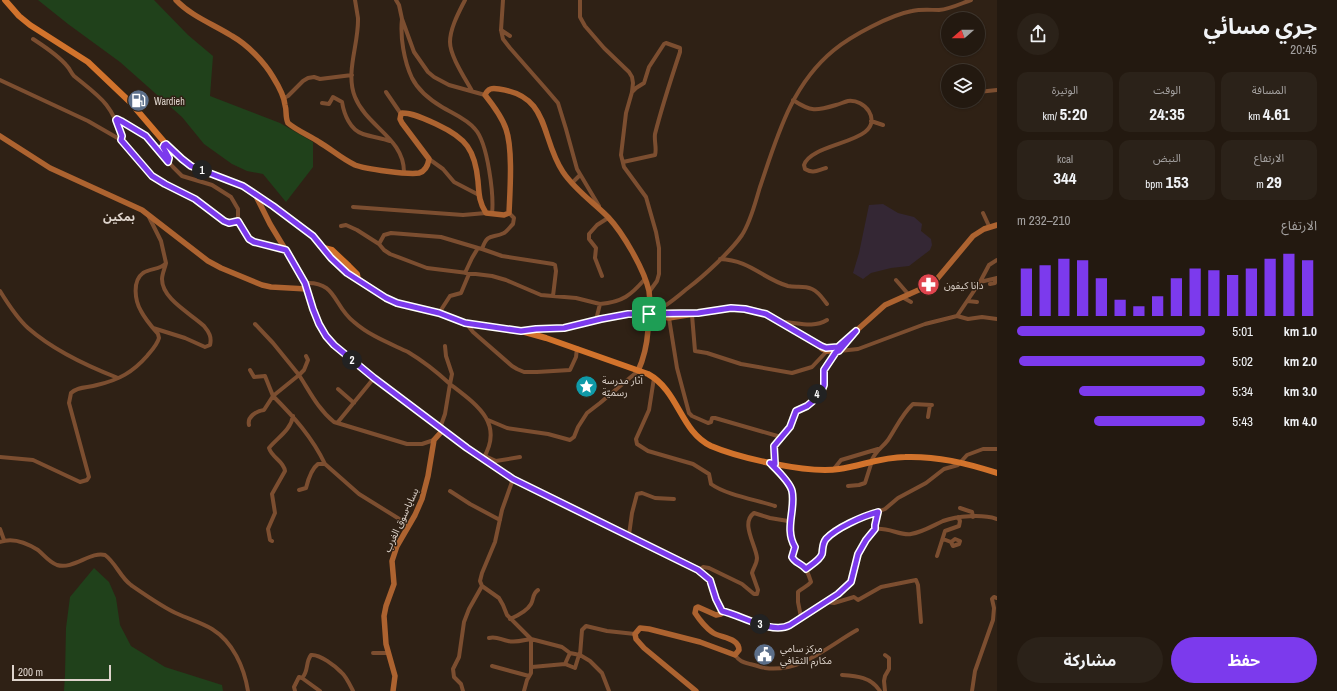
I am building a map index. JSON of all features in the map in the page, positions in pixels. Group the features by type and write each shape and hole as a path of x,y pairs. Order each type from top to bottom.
{"main road":[{"path":"5,0 19,16 30,25 88,62 130,102 166,144 182,159 191,166 233,182 255,194 296,222 313,236 324,248 332,250 341,263 358,280 392,301 439,313 465,323 521,331 577,348 638,370 660,382 670,394 693,433 717,448 773,463 804,469 833,470 905,457 936,457 961,462 997,473"}],"street":[{"path":"176,0 191,13 243,43 272,75 284,98 288,123 314,135 345,160 357,166 414,173 424,170 427,167 429,159"},
{"path":"355,0 358,17 352,86 356,99 368,118 393,142 402,157 404,172"},
{"path":"396,0 414,52 428,72 449,85 485,95 502,119 507,130 510,166 509,213 514,218 513,224 502,234 490,236 480,248 472,258 461,293 450,296 439,313"},
{"path":"464,0 452,32 450,42 453,52 472,91"},
{"path":"503,0 500,30 503,39 558,103 574,160 580,175 602,212"},
{"path":"580,0 579,14 582,21 598,42 631,75 633,83 627,108 621,155 624,166 646,197 656,232 659,274 657,281 649,292"},
{"path":"649,313 672,301 696,282 741,236 750,219 778,134 793,100 812,73 834,50 860,33 906,12 946,9 971,0"},
{"path":"402,19 404,50 412,79 430,98 444,109 466,121 480,136 485,150 492,193 489,214"},
{"path":"500,30 510,36"},
{"path":"34,38 67,66 73,75 100,97 116,120 122,136 121,140"},
{"path":"623,162 653,156 656,153 654,138 680,48 664,44 649,67 644,83 632,92"},
{"path":"284,98 308,78 314,77 320,79 352,75"},
{"path":"0,80 86,119 121,140 146,170 156,179 195,199 224,221 229,223 238,221"},
{"path":"0,136 50,168 131,204 148,215 208,261 221,268 270,287 306,286 313,283 321,284 328,288 344,312 353,322 373,336 409,353 420,360 467,397 488,420 507,428 548,434 570,440 574,437 580,423 587,413 638,370 643,359 647,342 649,292 640,268 623,238 608,218 572,183 558,163 543,123 530,101 516,92 492,88 487,91 485,95"},
{"path":"985,91 997,90"},
{"path":"386,92 401,114 400,119 402,123 429,159 443,169 454,182 479,195"},
{"path":"322,103 329,104 334,97 342,102 346,119 358,131 362,134 393,142"},
{"path":"793,100 816,110 847,101 858,102 867,108 871,116 869,128 862,134 848,141 816,152 807,159 804,165 806,169 811,172 826,168"},
{"path":"401,114 408,114 425,119 460,137 468,147 476,164 480,202 489,214"},
{"path":"116,120 121,121 146,136 176,171 184,177 212,185 227,193 236,203 238,209 238,221 249,239 254,242 286,250"},
{"path":"871,122 883,125"},
{"path":"166,144 163,147 169,158 168,162"},
{"path":"572,183 580,175"},
{"path":"255,194 270,224 306,286 319,324 326,336 334,345 374,378 441,429 513,479 698,570 710,580 716,599 722,611 778,628 786,626 827,602 851,582 858,554 866,540 875,529 878,512"},
{"path":"353,207 463,215 504,215 509,213"},
{"path":"983,213 990,226"},
{"path":"148,215 161,241 166,259 162,278 163,286 167,294 208,331 211,341 210,345 205,347 185,338 153,328"},
{"path":"602,276 595,258 596,248 590,239 589,234 597,225 608,218"},
{"path":"340,226 346,225 357,230 379,244 390,254 427,268 492,276 506,280 541,295 576,298 600,304 623,299 630,295 645,279"},
{"path":"801,617 798,592 807,587 811,582 806,569 792,557 795,547 791,537 790,520 792,490 773,463 774,446 790,427 796,411 807,406 813,401 814,396 822,390 824,385 824,370 837,350 856,331 885,305 909,295 937,279 968,240 978,232 990,226 997,225"},
{"path":"379,244 384,235 391,232 441,237 502,256 553,264 555,265 556,271 553,296"},
{"path":"720,259 729,259 743,263 776,281 789,286 812,288 827,304"},
{"path":"957,316 980,282 989,264 997,260"},
{"path":"0,457 33,460 80,482 87,480 89,476 86,461 69,403 69,397 71,393 79,388 95,386 127,375 137,367 155,347 159,338 158,334 140,311 136,284 142,274 149,270 162,267 166,264"},
{"path":"980,282 996,278"},
{"path":"990,284 995,283 996,278"},
{"path":"896,280 909,295"},
{"path":"0,291 25,325 39,336 99,371 118,378"},
{"path":"902,297 911,302"},
{"path":"968,301 977,302"},
{"path":"596,320 600,304"},
{"path":"649,313 669,318 731,308 745,309 766,314 823,347 837,350"},
{"path":"521,331 559,328 628,314 694,314"},
{"path":"694,314 695,351 707,353 739,364 782,372 797,372 812,367 826,351"},
{"path":"807,338 813,344 826,351 851,350 925,324 957,316 968,319 982,317 997,319"},
{"path":"669,318 677,368 689,413 692,416 708,423 711,422 712,418 715,418 781,437"},
{"path":"781,322 809,325 820,324 827,320"},
{"path":"465,323 473,332 512,366 524,372 570,370 576,357 577,348"},
{"path":"255,324 274,343 299,375 324,414 334,422 407,444 422,444 434,440 441,429 452,374 446,356 445,346"},
{"path":"249,425 248,421 250,417 259,410 264,410 273,396 304,370 308,360 306,356"},
{"path":"250,370 254,377 265,376 273,396 293,416 316,447 325,464 359,494 409,525"},
{"path":"338,422 374,378"},
{"path":"654,378 649,410 636,439 638,444 648,451 694,464 709,474 711,484 714,486 730,493 775,506"},
{"path":"338,388 354,403"},
{"path":"848,486 865,483 871,462 913,404 931,405 928,417"},
{"path":"272,541 270,540 268,529 275,513 272,494 285,471 282,464 271,454 269,448 288,428 293,416"},
{"path":"484,458 491,439 488,420"},
{"name":"بسايا-سوق الغرب","path":"394,691 394,676 386,638 384,616 394,584 392,561 397,546 418,508 425,489 434,440"},
{"path":"833,470 841,460 879,449"},
{"path":"806,569 820,558 823,543 827,538 840,529 864,517 885,509 898,498 926,483 944,469 958,464 967,455 986,449 997,449"},
{"path":"484,458 496,461 520,457"},
{"path":"299,490 304,490 306,488 315,466 318,464 325,464"},
{"path":"513,479 494,542 480,581 482,586 499,598 510,619 531,639 532,673 529,676 524,691"},
{"path":"450,491 470,504 500,520"},
{"path":"629,535 632,513 637,494 655,498 674,499"},
{"path":"960,508 972,512 973,517"},
{"path":"698,570 703,567 709,568 747,587 754,594 757,594 758,590 752,573 757,558 756,548 748,528 750,518 754,513 779,520 790,520"},
{"path":"875,529 910,534 926,530 943,521 958,517 997,519"},
{"path":"936,556 945,531 959,526 960,521 958,517"},
{"path":"0,529 2,541 14,540 23,542 37,550 52,562 61,566 99,555 105,555 113,563 121,576 132,586 178,614 211,628 217,633 236,654 248,691"},
{"path":"943,539 950,542"},
{"path":"827,602 834,603 854,598 858,600 881,587 916,580 918,583 921,622"},
{"path":"463,691 461,684 454,677 454,669 459,657 464,622 469,609 482,586"},
{"path":"510,619 520,614 531,605 534,593 538,590"},
{"path":"972,691 975,671 993,620 994,608 992,599 997,598"},
{"path":"722,611 721,614 716,615 698,607 695,610 696,615 712,632 739,645 739,650 735,655"},
{"path":"532,667 565,664 575,668 579,655 582,630 586,626 606,631 635,634"},
{"path":"635,634 640,628 649,629 700,642 735,655 740,661 765,668 777,668 796,665 813,657 857,630"},
{"path":"635,634 636,639 644,648 696,691"},
{"path":"489,638 497,637 508,641 531,639 562,647 570,653 579,655 590,661 602,673 609,691"},
{"path":"373,653 389,653"},
{"path":"565,664 570,653"},
{"path":"295,691 294,687 299,677 302,678 307,672 307,662 312,655 323,658 342,672 353,691"},
{"path":"885,655 889,658 889,668 884,681 885,691"},
{"path":"492,666 529,676"},
{"path":"842,675 863,677 871,681 880,691"},
{"path":"302,678 320,691"}],"shaded area":[{"path":"883,204 898,213 914,217 922,224 921,231 931,239 932,245 930,250 909,266 891,268 871,273 863,279 853,273 859,253 869,205"}],"green space":[{"path":"38,0 154,0 188,35 213,56 210,96 280,123 313,142 313,167 286,202 263,174 247,171 232,164 204,144 182,117 120,62"},
{"path":"94,568 109,582 116,598 120,625 131,646 165,667 222,685 223,691 64,691 66,628 70,597"}],"place":[{"name":"Wardieh","path":"139,101"},
{"name":"دانا كيفون","path":"929,285"},
{"name":"آثار مدرسة رسميّة","path":"586,386"},
{"name":"مركز سامي مكارم الثقافي","path":"765,654"}],"district":[{"name":"بمكين","path":"119,217"}],"route":[{"path":"116,120 121,121 144,134 150,139 168,162 169,158 163,147 166,144 191,166 243,186 296,222 313,236 340,267 353,277 392,301 439,313 465,323 521,331 564,328 628,314 649,314 698,313 731,308 751,310 766,314 826,348 838,347 856,331 839,349 839,351 836,352 825,368 824,385 822,390 814,396 813,401 807,406 796,411 792,418 792,424 775,443 775,464 770,463 783,477 792,490 790,531 792,542 795,547 792,557 795,561 800,562 806,569 820,558 823,543 827,538 840,529 870,514 878,512 875,529 861,547 856,559 854,574 851,582 838,594 782,628 773,628 722,611 716,599 710,580 703,573 601,521 554,500 513,479 467,448 374,378 334,345 326,336 313,309 305,283 286,250 254,242 249,239 238,221 229,223 224,221 187,194 152,176 121,140 122,136 116,120"}]}
